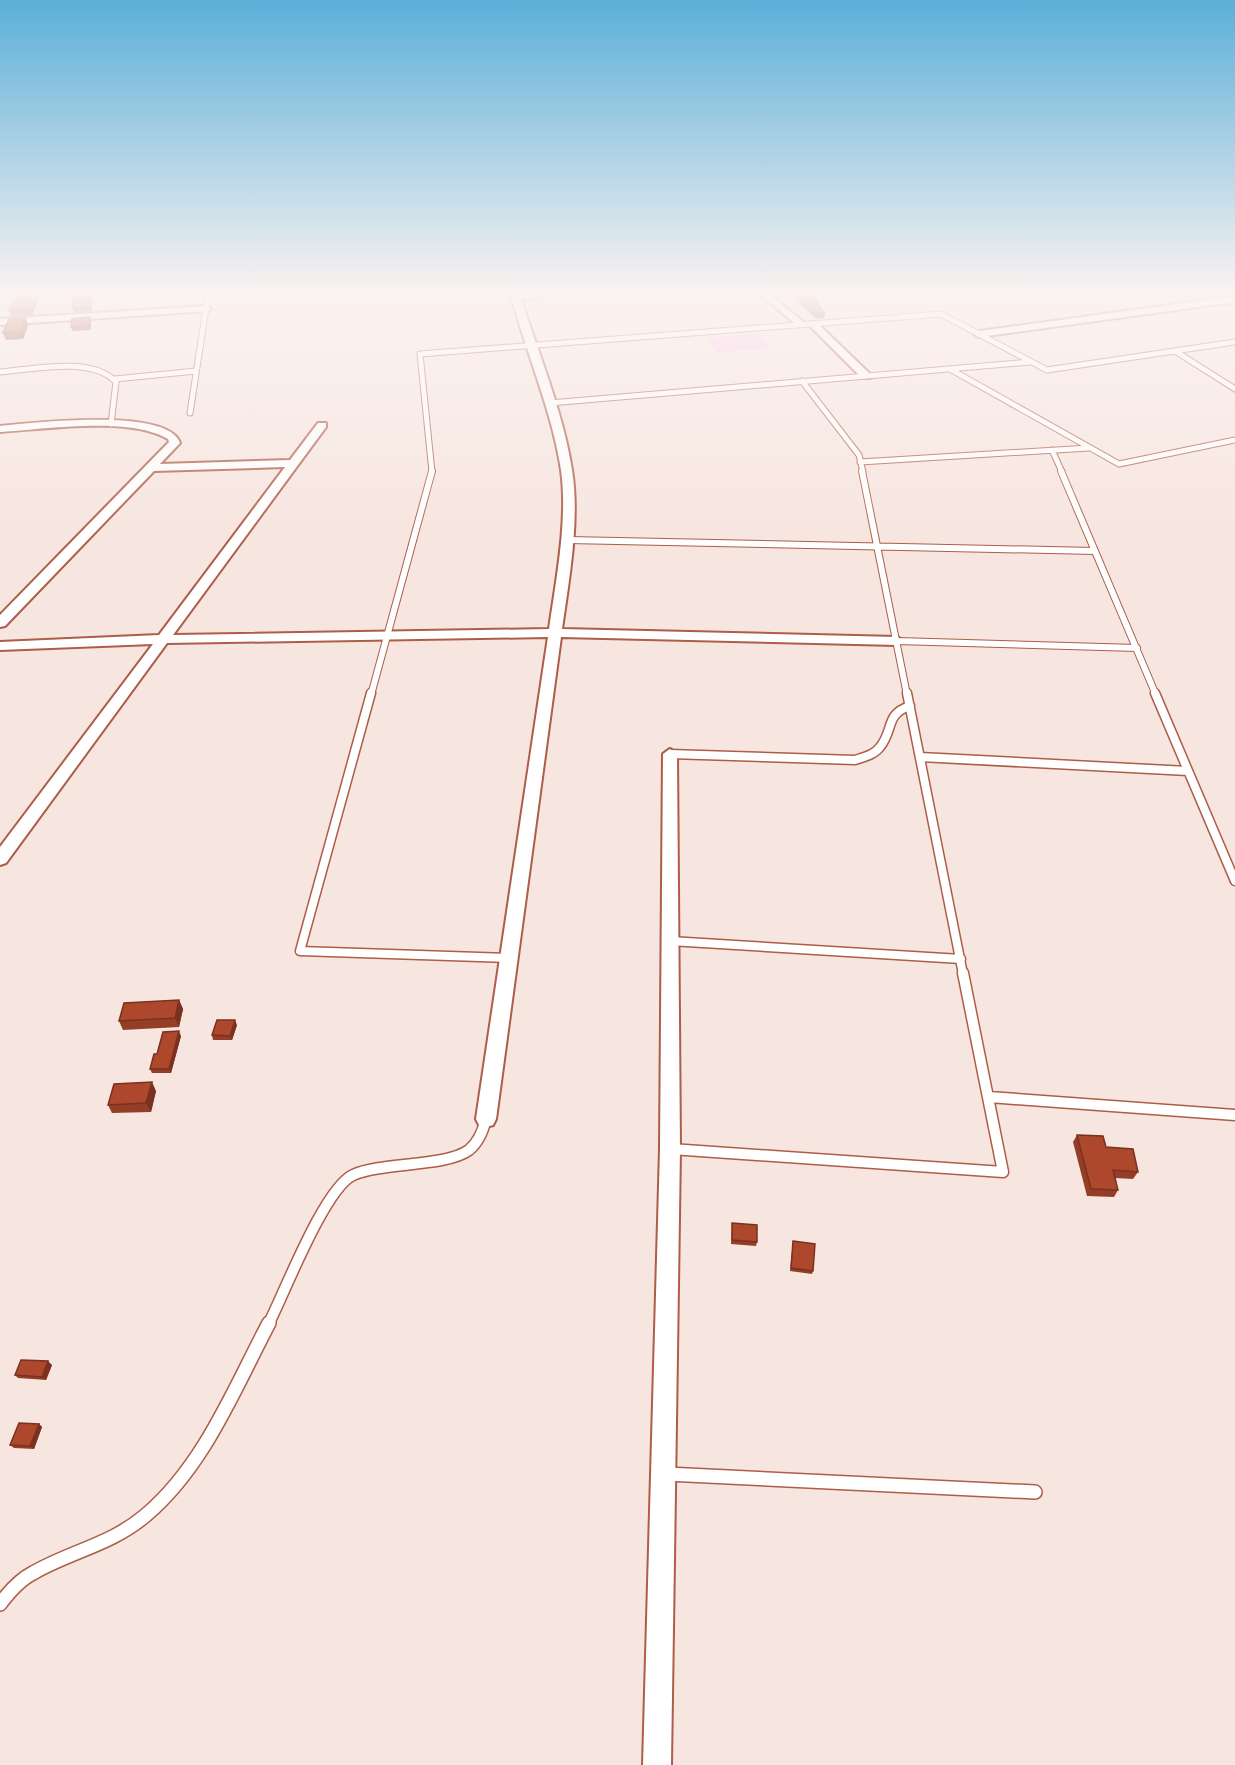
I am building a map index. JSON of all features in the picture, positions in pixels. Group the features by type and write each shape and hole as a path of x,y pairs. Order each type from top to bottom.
{"street":[{"path":"486,1119 568,540 567,471 541,377"},
{"path":"0,429 133,423 164,429 170,433 175,443 0,624"},
{"path":"0,859 322,425"},
{"path":"151,468 294,463"},
{"path":"0,646 162,638 555,633 897,641"},
{"path":"657,1765 670,1149 670,754"}],"lane":[{"path":"111,424 115,379 134,377"},
{"path":"190,413 195,377"},
{"path":"422,377 432,474 300,951 509,958"},
{"path":"550,403 849,377"},
{"path":"965,377 1119,464 1235,440"},
{"path":"1216,377 1235,389"},
{"path":"670,1149 1003,1172 861,462 855,447 802,381"},
{"path":"861,462 1090,448"},
{"path":"1052,450 1235,881"},
{"path":"568,540 1095,551"},
{"path":"897,641 1137,648"},
{"path":"670,754 855,760 865,758 879,751 883,746 895,713 902,707 910,706"},
{"path":"920,757 1188,771"},
{"path":"670,941 961,959"},
{"path":"989,1097 1235,1115"},
{"path":"0,1604 13,1588 32,1573 106,1542 146,1515 182,1479 213,1430 281,1300 324,1206 339,1185 352,1175 366,1171 445,1158 468,1151 482,1135 486,1119"},
{"path":"663,1474 1035,1492"}],"building":[{"path":"179,1000 175,1018 119,1021 124,1003"},
{"path":"217,1020 235,1020 230,1036 212,1035"},
{"path":"179,1031 169,1069 150,1069 163,1032"},
{"path":"152,1082 146,1103 108,1105 114,1084"},
{"path":"1077,1135 1103,1136 1106,1147 1133,1149 1138,1172 1113,1170 1118,1190 1091,1189"},
{"path":"732,1223 757,1225 757,1242 732,1240"},
{"path":"793,1241 815,1244 813,1271 791,1268"},
{"path":"21,1360 48,1361 42,1377 15,1375"},
{"path":"19,1423 39,1424 30,1446 10,1445"}]}
